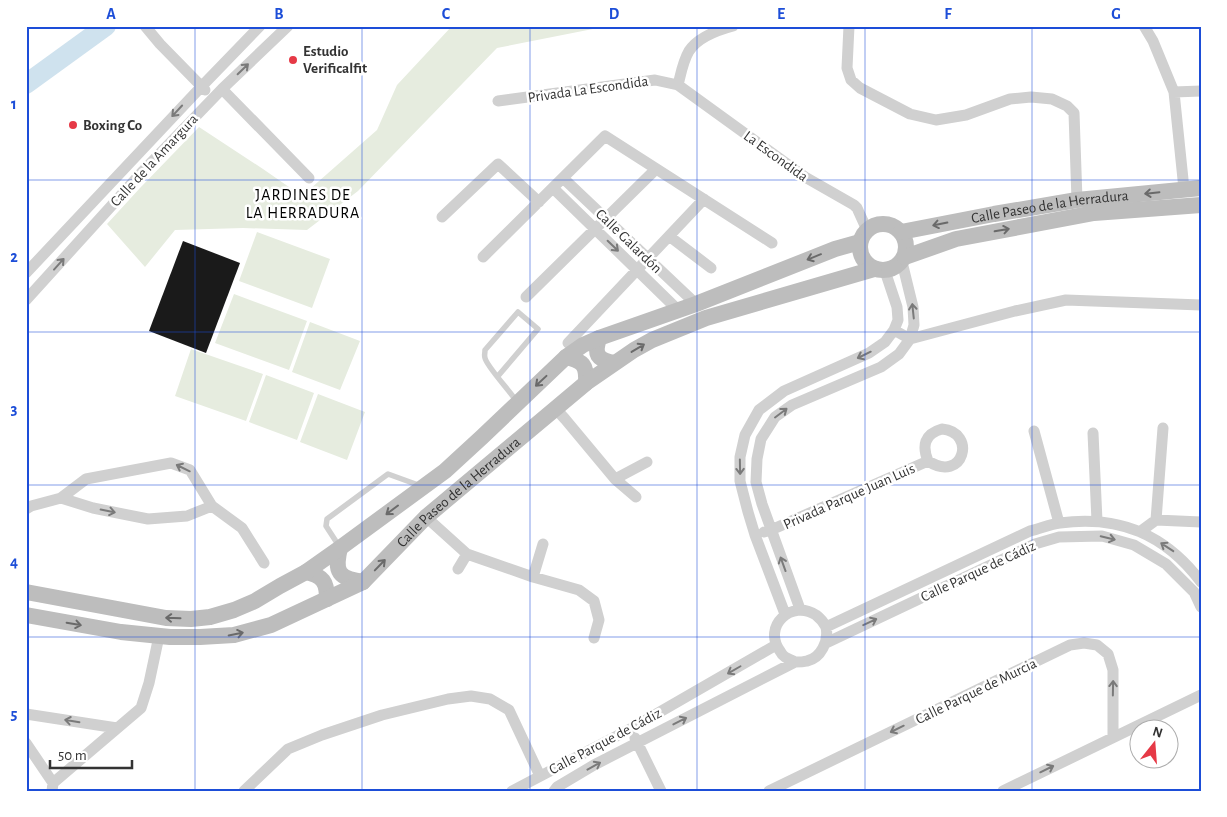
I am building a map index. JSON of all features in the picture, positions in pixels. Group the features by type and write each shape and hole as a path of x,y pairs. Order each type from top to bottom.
{"main road":[{"name":"Calle Paseo de la Herradura","path":"901,232 1077,200 1201,188"},
{"name":"Calle Paseo de la Herradura","path":"903,260 956,239 1094,213 1201,204"},
{"path":"876,225 894,226 901,232 907,244 903,260 879,270 865,263 860,253 864,236 876,225"},
{"name":"Calle Paseo de la Herradura","path":"26,592 166,618 210,617 234,610 255,601 306,572 445,471 518,402 567,350 696,304 864,236"},
{"name":"Calle Paseo de la Herradura","path":"26,615 121,632 160,636 200,637 234,635 271,625 363,582 426,517 586,383 652,340 706,318 879,270"},
{"path":"599,338 596,352 605,362 614,363"},
{"path":"567,350 586,369 586,383"},
{"path":"340,548 337,568 347,578 363,582"},
{"path":"306,572 321,577 325,583 327,599"}],"street":[{"path":"145,26 212,99"},
{"name":"Calle de la Amargura","path":"26,273 260,26"},
{"name":"Calle de la Amargura","path":"26,299 142,171 222,89 288,26"},
{"path":"678,85 683,63 690,49 701,39 734,26"},
{"path":"849,26 847,68 851,80 860,88 910,114 936,120 966,115 1010,100 1031,97 1052,99 1067,106 1074,113 1077,200"},
{"path":"1144,26 1153,41 1174,92 1184,189"},
{"name":"Privada La Escondida","path":"498,102 655,80 678,85"},
{"name":"La Escondida","path":"678,85 805,177 857,208 864,236"},
{"path":"222,89 309,178"},
{"path":"1174,92 1201,91"},
{"path":"483,257 605,136 772,243"},
{"path":"442,217 498,164 539,202"},
{"path":"526,298 656,169"},
{"name":"Calle Galardón","path":"563,178 696,304"},
{"name":"Calle Galardón","path":"553,188 678,310"},
{"path":"567,350 637,270 704,199"},
{"path":"670,236 710,268"},
{"path":"800,610 756,482 756,467 761,439 775,417 792,405 881,367 899,354 910,339 914,325 913,307 903,260"},
{"path":"785,614 755,535 740,481 740,457 745,435 759,410 784,391 869,353 884,342 894,330 898,320 897,307 879,270"},
{"path":"894,330 910,339 1015,311 1066,300 1201,305"},
{"path":"556,409 615,479 636,497"},
{"path":"1156,520 1163,428"},
{"path":"1034,431 1058,523"},
{"path":"1093,433 1097,521"},
{"name":"Privada Parque Juan Luis","path":"755,535 771,530 928,461"},
{"path":"615,479 647,462"},
{"path":"26,510 31,506 61,498 86,479 171,463 190,470 212,506 242,528 264,563"},
{"path":"61,498 92,508 148,519 187,516 212,506"},
{"path":"426,517 467,554 533,577 579,590 594,601 599,620 594,638"},
{"path":"1141,531 1156,520 1201,522"},
{"name":"Calle Parque de Cádiz","path":"826,627 1030,531 1058,523 1097,521 1120,524 1141,531 1174,552 1201,582"},
{"name":"Calle Parque de Cádiz","path":"554,791 557,787 594,765 795,662 808,661 820,654 826,643 1035,544 1059,537 1102,536 1134,545 1166,564 1194,592 1201,607"},
{"path":"533,577 543,544"},
{"path":"458,569 467,554"},
{"path":"795,662 783,656 776,645 774,634 778,623 785,614 800,610 810,611 820,618 826,627 826,643"},
{"path":"26,743 53,787 141,708 160,636"},
{"name":"Calle Parque de Murcia","path":"769,791 1070,645 1084,643 1097,645 1108,654 1113,670 1113,737"},
{"name":"Calle Parque de Cádiz","path":"512,791 632,728 776,645"},
{"path":"1003,791 1201,695"},
{"path":"244,791 288,749 382,714 448,699 472,696 490,699 509,710 540,776"},
{"path":"26,714 117,728"},
{"path":"632,728 637,744 661,791"}],"lane":[{"path":"498,376 538,329 518,312 485,350 484,356 486,361 518,402"},
{"path":"340,548 326,526 327,519 388,474 423,487"}],"shaded area":[{"path":"452,26 608,26 497,48 358,191 307,230 243,228 175,230 145,267 107,224 199,127 302,196 377,130 397,85"},
{"path":"257,232 330,259 312,308 239,281"},
{"path":"234,294 307,321 289,370 215,343"},
{"path":"310,322 360,341 340,390 292,372"},
{"path":"191,349 263,374 246,421 175,396"},
{"path":"266,375 314,393 297,440 249,422"},
{"path":"318,394 365,412 347,460 300,442"}],"building":[{"path":"183,241 240,263 206,353 149,331"}],"waterway":[{"path":"26,84 106,26"}],"place":[{"name":"Estudio Verificalfit","path":"293,60"},
{"name":"Boxing Co","path":"73,125"}],"district":[{"name":"JARDINES DE LA HERRADURA","path":"303,203"}]}
